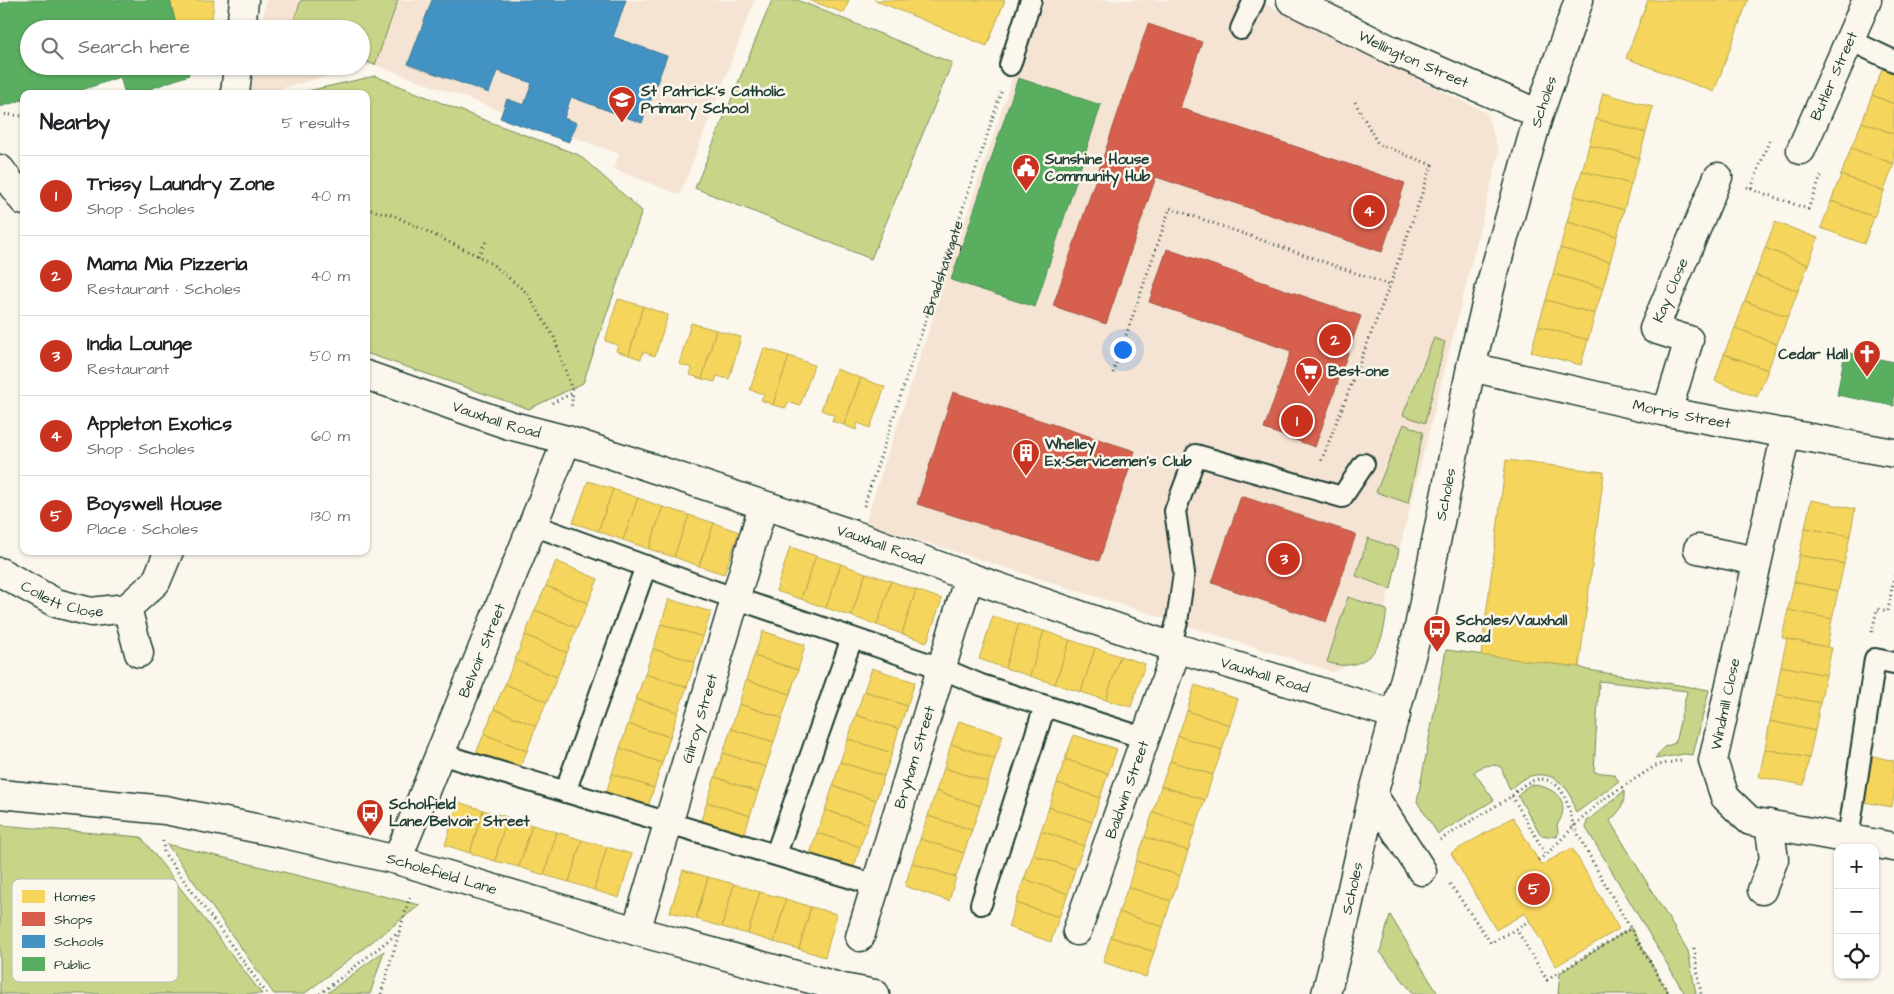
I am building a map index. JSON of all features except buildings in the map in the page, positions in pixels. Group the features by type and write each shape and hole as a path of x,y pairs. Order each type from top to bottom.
{"street":[{"path":"242,20 244,0"},
{"name":"Wellington Street","path":"1291,0 1391,50 1539,114"},
{"name":"Scholes","path":"1326,994 1373,795 1419,627 1471,367 1511,210 1539,114 1579,0"},
{"name":"Butler Street","path":"1801,150 1867,0"},
{"path":"235,90 237,75"},
{"path":"0,170 20,196"},
{"name":"Kay Close","path":"1667,412 1688,340 1654,329 1718,177"},
{"name":"Morris Street","path":"1471,367 1667,412 1894,453"},
{"name":"Vauxhall Road","path":"370,376 509,425 567,440 762,506 854,534 969,577 1173,647 1396,715"},
{"name":"Windmill Close","path":"1786,433 1713,761 1725,797 1750,821 1894,847"},
{"name":"Belvoir Street","path":"408,863 440,754 567,440"},
{"name":"Gilroy Street","path":"636,931 762,506"},
{"path":"1698,549 1757,561"},
{"name":"Collett Close","path":"0,572 56,603 92,612 128,608 156,582 167,555"},
{"name":"Bryham Street","path":"860,937 969,577"},
{"name":"Collett Close","path":"128,608 139,653"},
{"name":"Baldwin Street","path":"1077,931 1144,738 1173,647"},
{"name":"Scholefield Lane","path":"0,794 165,810 285,834 408,863 636,931 844,988 875,994"},
{"path":"1373,795 1422,871"},
{"path":"1762,890 1774,859 1769,824"}],"lane":[{"path":"1010,65 1031,0"},
{"path":"1241,29 1254,0"},
{"path":"1850,40 1894,61"},
{"path":"1173,647 1184,573 1175,511 1196,454 1342,497 1364,464"},
{"path":"533,525 734,598 941,668 1045,706 1144,738"},
{"path":"564,792 646,566"},
{"path":"776,854 852,638"},
{"path":"1848,839 1885,661"},
{"path":"982,904 1045,706"},
{"path":"440,754 875,885"}],"path":[{"name":"Bradshawgate","path":"854,534 1010,65"},
{"path":"1311,488 1390,285 1432,165 1378,144 1355,102"},
{"path":"0,114 20,116"},
{"path":"1751,189 1770,138 1801,150"},
{"path":"1718,177 1808,209"},
{"path":"1113,373 1170,208 1390,285"},
{"path":"370,210 393,215 478,256 492,264 527,293 554,338 573,393"},
{"path":"478,256 486,241"},
{"path":"1885,661 1868,652 1877,609 1888,610 1894,576"},
{"path":"1538,860 1546,855 1584,816 1604,799 1655,766 1683,760"},
{"path":"1442,839 1512,796 1520,786 1538,779 1552,782 1563,793 1574,826 1669,994"},
{"path":"1512,796 1546,855"},
{"path":"162,836 164,853 267,994"},
{"path":"380,994 400,931 408,863"},
{"path":"1449,883 1491,943 1529,921"},
{"path":"1516,929 1547,980 1631,928"},
{"path":"320,994 400,931"},
{"path":"1694,948 1701,994"}],"shaded area":[{"name":"St Patrick's Catholic Primary School","path":"266,0 755,0 680,195 614,169 619,154 373,64 370,65 370,20 263,20"},
{"path":"1038,0 1257,0 1487,113 1499,153 1373,655 1333,672 865,523"},
{"name":"St Patrick's Catholic Primary School","path":"254,75 332,75 276,90 252,90"}],"green space":[{"path":"301,0 398,0 375,65 370,63 370,20 294,20"},
{"path":"772,0 797,0 952,63 871,259 695,188"},
{"path":"375,76 479,118 579,155 642,211 583,383 529,409 370,354 370,90 312,90"},
{"path":"1434,338 1445,342 1425,423 1403,415"},
{"path":"1404,424 1423,432 1408,503 1376,492"},
{"path":"1368,538 1399,549 1391,589 1356,576"},
{"path":"1348,597 1387,610 1384,628 1380,641 1368,657 1355,664 1334,664 1327,662"},
{"path":"1446,650 1579,667 1709,690 1693,755 1684,754 1655,759 1664,747 1675,743 1687,691 1599,681 1594,772 1613,774 1619,781 1576,813 1570,794 1557,780 1549,776 1533,775 1517,783 1510,790 1501,767 1490,765 1483,767 1474,772 1494,800 1438,834 1417,802"},
{"path":"1530,785 1547,788 1559,796 1563,809 1557,825 1557,837 1541,835 1518,796"},
{"path":"1624,791 1624,800 1621,808 1610,821 1688,951 1696,994 1685,994 1586,828 1587,821"},
{"path":"0,825 141,837 173,879 12,879 12,982 178,982 178,885 262,994 0,994"},
{"path":"167,844 420,905 304,994 274,994"},
{"path":"1390,915 1438,994 1413,993 1380,952"},
{"path":"1631,928 1669,994 1558,994 1560,973"},
{"path":"384,951 370,994 326,994"}],"place":[{"name":"St Patrick's Catholic Primary School","path":"622,124"},
{"name":"Sunshine House Community Hub","path":"1026,192"},
{"name":"Appleton Exotics","path":"1369,211"},
{"name":"Mama Mia Pizzeria","path":"1335,340"},
{"name":"Cedar Hall","path":"1867,378"},
{"name":"Best-one","path":"1309,395"},
{"name":"Trissy Laundry Zone","path":"1297,421"},
{"name":"Whelley Ex-Servicemen's Club","path":"1026,477"},
{"name":"India Lounge","path":"1284,559"},
{"name":"Scholes/Vauxhall Road","path":"1437,653"},
{"name":"Scholfield Lane/Belvoir Street","path":"370,837"},
{"name":"Boyswell House","path":"1534,889"}]}
